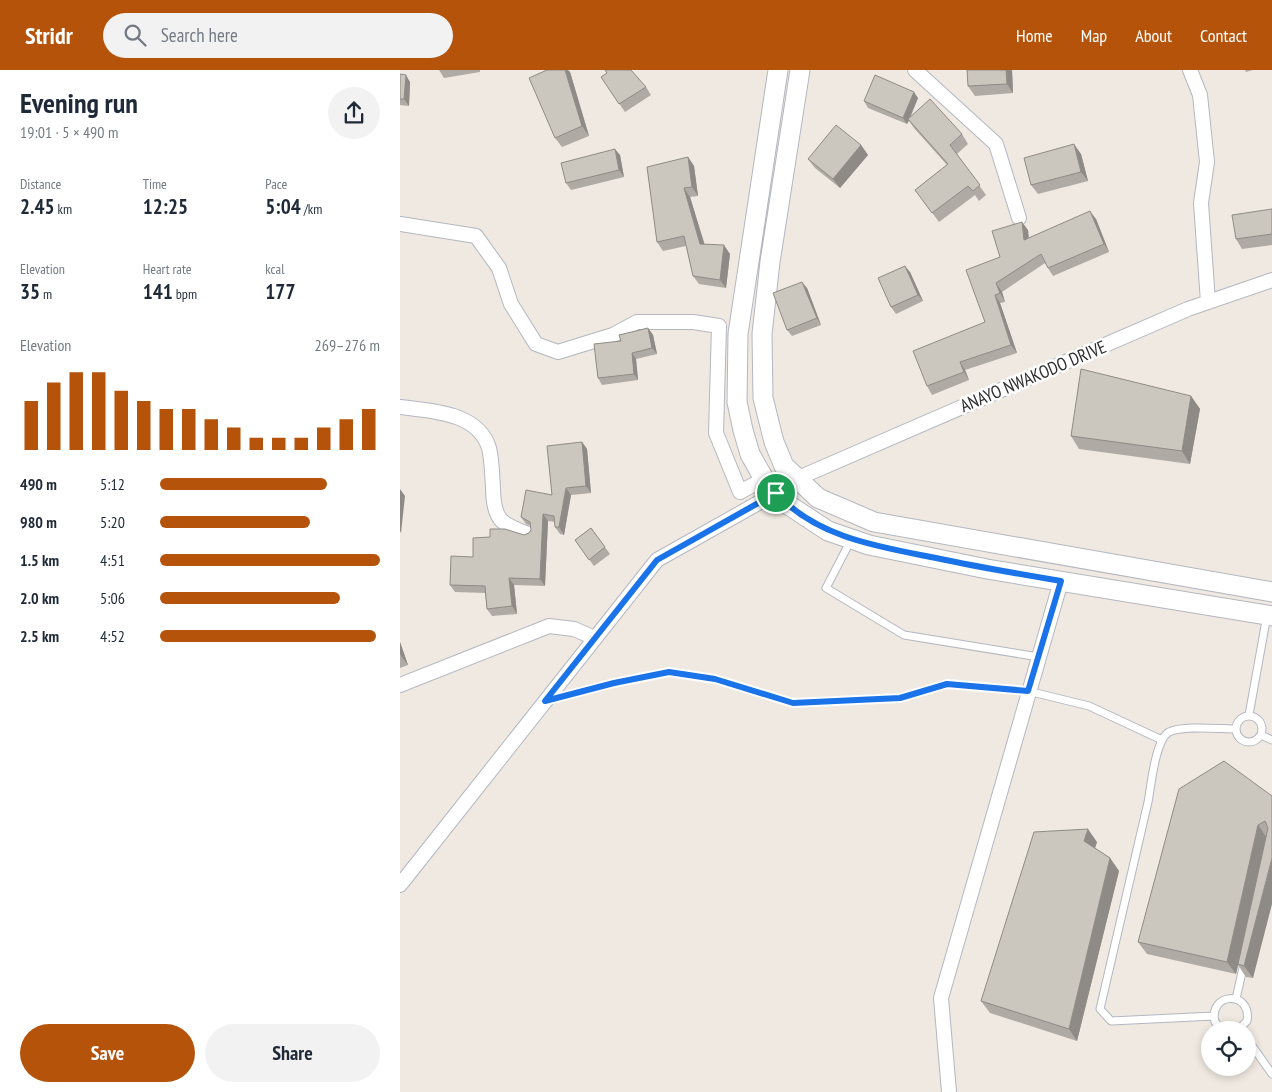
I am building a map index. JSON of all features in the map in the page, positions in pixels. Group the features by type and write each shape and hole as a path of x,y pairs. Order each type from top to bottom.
{"street":[{"path":"778,70 738,334 737,402 750,454 764,479 784,502 828,531 878,547 1061,581 1270,615"},
{"path":"800,70 770,262 762,334 763,398 774,442 784,466 818,498 874,522 1272,592"},
{"path":"915,70 996,144 1020,218"},
{"path":"1190,70 1200,95 1207,162 1201,203 1208,302"},
{"path":"400,224 476,236 499,268 511,304 536,344 558,352 613,335 638,322 693,322 719,326 716,433 740,492 764,479"},
{"name":"ANAYO NWAKODO DRIVE","path":"796,479 1208,302 1272,280"},
{"path":"400,407 442,412 466,421 481,432 489,448 494,500 498,514 508,525 528,534"},
{"path":"400,885 657,560 776,493"},
{"path":"949,1092 941,998 1061,581"},
{"path":"400,685 549,626 574,628 595,638"}],"lane":[{"path":"852,539 826,588 904,635 1039,657"},
{"path":"1249,715 1270,615"},
{"path":"545,701 614,683 669,672 715,679 793,703 900,698 947,684 1028,691 1089,706 1162,740"},
{"path":"1249,715 1256,716 1263,728 1262,735 1250,743 1243,741 1236,729 1237,722 1242,717 1249,715"},
{"path":"1214,1016 1110,1021 1100,1009 1148,802 1154,768 1162,740 1169,732 1182,730 1236,729"},
{"path":"1262,735 1272,740"},
{"path":"1236,999 1247,952"},
{"path":"1216,1021 1214,1010 1221,1002 1231,998 1236,999 1247,1010 1247,1021"},
{"path":"1256,1051 1272,1074"}],"building":[{"path":"547,70 565,70 582,126 555,138 529,78"},
{"path":"605,70 631,70 646,87 619,104 601,77 607,73"},
{"path":"967,70 1006,70 1007,84 968,86"},
{"path":"400,74 406,75 404,99 400,99"},
{"path":"875,75 914,92 903,118 864,101"},
{"path":"930,99 962,134 950,145 980,185 973,191 968,186 932,213 915,190 948,164 908,119"},
{"path":"836,125 861,145 833,179 808,159"},
{"path":"1074,144 1081,172 1031,185 1024,158"},
{"path":"615,149 619,170 566,183 561,163"},
{"path":"688,157 692,187 684,188 700,244 724,245 720,280 693,276 684,236 657,242 647,167"},
{"path":"1272,209 1272,234 1236,239 1232,215"},
{"path":"1090,211 1104,244 1048,268 1041,254 996,283 1000,293 995,295 1011,345 960,362 964,372 927,386 913,351 985,322 966,270 1000,257 992,231 1022,222 1024,240"},
{"path":"905,266 918,295 891,307 878,278"},
{"path":"802,282 817,318 787,330 773,293"},
{"path":"648,328 652,348 632,353 634,374 598,378 594,344 621,341 619,335"},
{"path":"1081,369 1191,396 1182,451 1071,436"},
{"path":"582,442 586,486 566,488 559,527 555,527 554,516 543,514 540,579 509,578 512,606 487,609 485,586 450,585 451,556 473,557 473,538 490,537 490,529 505,529 524,535 529,533 531,530 530,522 521,517 526,490 552,495 547,446"},
{"path":"591,528 605,547 589,560 575,540"},
{"path":"1224,761 1272,796 1272,858 1244,966 1238,964 1268,828 1265,821 1258,825 1227,962 1138,942 1179,789"},
{"path":"1088,829 1084,841 1110,858 1069,1029 981,1001 1034,832"}],"route":[{"path":"776,493 784,502 828,531 870,545 1061,581 1028,691 947,684 900,698 793,703 715,679 669,672 614,683 545,701 657,560 776,493"}]}
